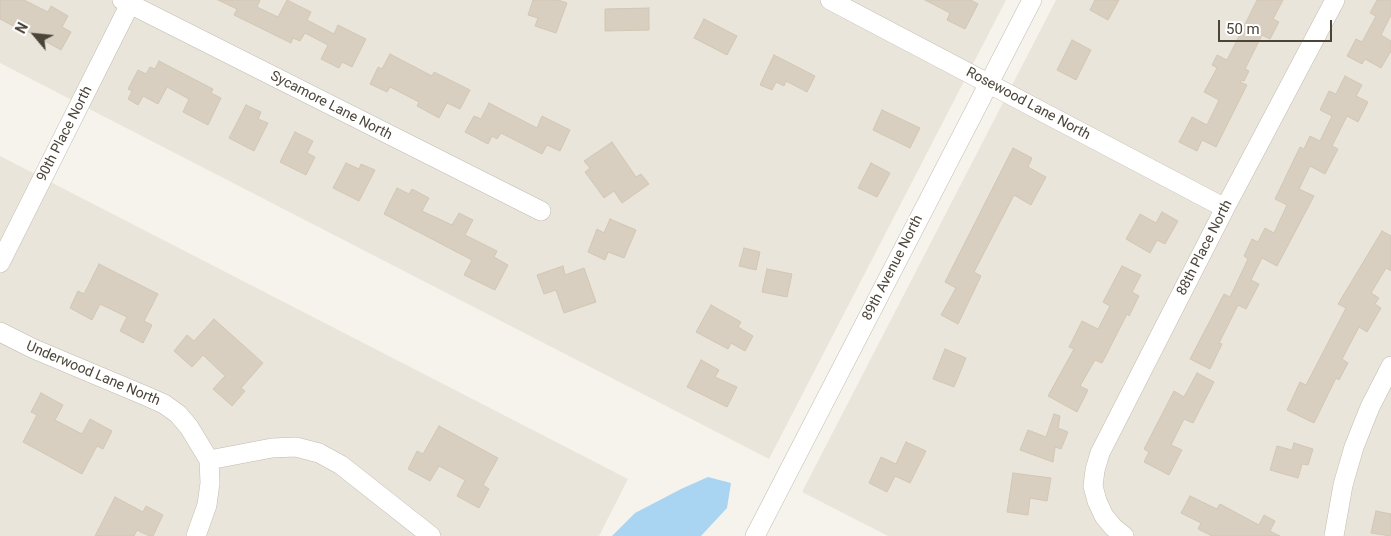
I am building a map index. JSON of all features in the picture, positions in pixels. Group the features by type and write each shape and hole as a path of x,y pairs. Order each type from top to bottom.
{"street":[{"name":"Rosewood Lane North","path":"830,0 1225,208"},
{"name":"89th Avenue North","path":"755,536 1032,0"},
{"name":"88th Place North","path":"1124,536 1112,527 1097,501 1093,486 1100,453 1225,208 1335,0"},
{"name":"Sycamore Lane North","path":"126,2 541,212"},
{"name":"90th Place North","path":"0,263 126,2"},
{"name":"Underwood Lane North","path":"0,332 34,349 164,404 178,414 189,427 208,460"},
{"path":"1334,536 1343,486 1354,447 1370,407 1391,366"},
{"path":"196,536 208,505 210,483 208,460 272,448 296,447 319,453 340,465 431,536"}],"shaded area":[{"path":"0,0 1006,0 769,459 0,63"},
{"path":"1056,0 1391,0 1391,536 888,536 802,492"},
{"path":"0,156 628,479 599,536 0,536"}],"water":[{"path":"708,477 731,483 727,508 701,536 612,536 635,513"}],"building":[{"path":"0,0 24,0 48,12 51,6 68,16 62,27 71,32 61,50 18,26 17,28 0,19"},
{"path":"218,0 260,0 257,7 278,17 287,0 311,12 307,20 334,34 338,25 366,39 352,67 342,62 339,68 321,59 328,45 305,33 300,41 293,38 291,43 234,15 237,9"},
{"path":"533,0 558,0 567,3 556,33 535,26 538,18 528,15"},
{"path":"925,0 971,0 978,4 965,29 947,20 950,13"},
{"path":"1095,0 1119,0 1108,20 1090,10"},
{"path":"1257,0 1283,0 1273,19 1279,22 1270,39 1262,35 1245,69 1249,71 1244,81 1241,80 1240,82 1247,85 1216,147 1202,140 1197,151 1179,142 1192,117 1207,125 1219,100 1204,92 1217,68 1212,65 1217,55 1227,60"},
{"path":"1377,0 1391,0 1391,15 1381,35 1391,41 1391,51 1381,68 1365,59 1362,64 1347,56 1356,39 1362,42 1376,16 1370,13"},
{"path":"649,8 649,30 605,31 605,9"},
{"path":"704,19 737,36 727,55 694,38"},
{"path":"1072,40 1091,50 1076,80 1057,70"},
{"path":"390,54 432,76 434,72 470,90 460,109 447,103 439,118 417,106 419,102 390,87 387,92 370,84 378,67 382,69"},
{"path":"774,55 815,76 807,92 786,81 784,86 776,82 772,90 760,85"},
{"path":"159,61 213,89 211,93 221,98 208,125 183,112 189,99 167,87 158,104 143,96 138,105 128,99 132,91 128,89 138,70 146,74 150,67 155,69"},
{"path":"1345,76 1362,85 1356,96 1368,102 1358,122 1347,116 1332,146 1338,149 1325,174 1310,166 1299,189 1314,196 1277,266 1262,258 1251,280 1259,284 1246,309 1238,305 1219,343 1222,344 1210,369 1190,359 1224,294 1230,297 1248,259 1244,256 1252,239 1258,242 1265,228 1274,233 1287,205 1275,199 1300,147 1304,149 1310,136 1320,141 1332,116 1320,110 1329,91 1336,94"},
{"path":"489,103 537,128 542,116 570,130 560,151 547,145 542,154 501,133 497,139 492,136 488,144 465,132 474,116 481,119"},
{"path":"246,105 261,112 258,119 268,123 254,151 229,138"},
{"path":"882,110 920,128 910,148 873,130"},
{"path":"295,132 313,141 307,153 315,157 306,175 280,162"},
{"path":"612,142 636,177 641,174 649,184 622,203 614,191 604,198 585,172 590,168 584,161"},
{"path":"1013,148 1032,158 1028,167 1046,177 1031,205 1014,195 974,272 981,276 958,324 941,315 956,288 945,282"},
{"path":"346,163 359,169 361,164 375,170 359,201 333,188"},
{"path":"871,163 890,173 877,197 858,188"},
{"path":"397,188 409,194 412,189 429,198 422,211 452,225 459,213 473,220 465,235 497,251 494,257 508,265 495,290 464,275 472,260 384,214"},
{"path":"1162,212 1178,221 1165,244 1157,240 1150,253 1126,239 1140,214 1156,223"},
{"path":"610,219 636,230 624,258 608,252 605,260 588,252 597,229 604,233"},
{"path":"1382,231 1391,236 1391,271 1386,268 1371,293 1379,298 1375,304 1381,308 1367,332 1359,327 1342,359 1348,363 1339,380 1336,378 1314,423 1287,410 1300,382 1306,385 1346,308 1338,304"},
{"path":"744,248 760,252 756,270 739,266"},
{"path":"99,264 158,294 144,321 152,325 143,343 120,331 127,317 100,304 92,320 70,308 78,291 84,294"},
{"path":"563,266 565,275 584,268 596,302 564,313 556,290 544,294 537,275"},
{"path":"1122,266 1141,275 1132,292 1139,296 1129,316 1127,314 1102,363 1095,360 1080,386 1088,390 1077,412 1048,396 1074,349 1069,347 1082,321 1098,329 1110,306 1103,302"},
{"path":"767,269 792,274 787,297 762,292"},
{"path":"711,305 741,322 738,327 753,336 745,351 731,343 728,349 696,332"},
{"path":"214,319 263,363 241,388 245,391 232,406 213,389 225,376 203,355 192,367 174,351 187,335 194,341"},
{"path":"945,349 966,358 954,387 933,379"},
{"path":"701,360 719,370 715,377 737,387 727,407 687,387"},
{"path":"1197,373 1214,382 1193,423 1184,419 1171,445 1182,450 1169,475 1144,462 1149,452 1144,449 1174,391 1184,397"},
{"path":"41,393 63,405 55,420 82,434 90,419 112,431 103,449 97,446 82,474 23,442 37,415 31,412"},
{"path":"1054,414 1060,416 1058,428 1068,432 1061,449 1055,447 1053,462 1020,450 1028,430 1046,437"},
{"path":"439,426 498,458 483,485 489,489 479,508 457,496 465,480 439,466 430,481 408,469 417,451 423,454"},
{"path":"906,442 926,451 910,483 895,476 887,492 869,483 881,457 896,464"},
{"path":"1294,443 1313,449 1308,465 1302,464 1298,478 1270,470 1277,446 1292,450"},
{"path":"1013,473 1051,478 1047,501 1030,498 1028,515 1007,512"},
{"path":"1190,496 1217,509 1220,504 1259,525 1264,515 1275,521 1270,531 1280,536 1212,536 1198,529 1201,523 1181,513"},
{"path":"115,497 143,512 146,506 163,515 153,536 137,530 134,536 95,536"},
{"path":"1376,511 1391,514 1391,536 1371,533"}]}
